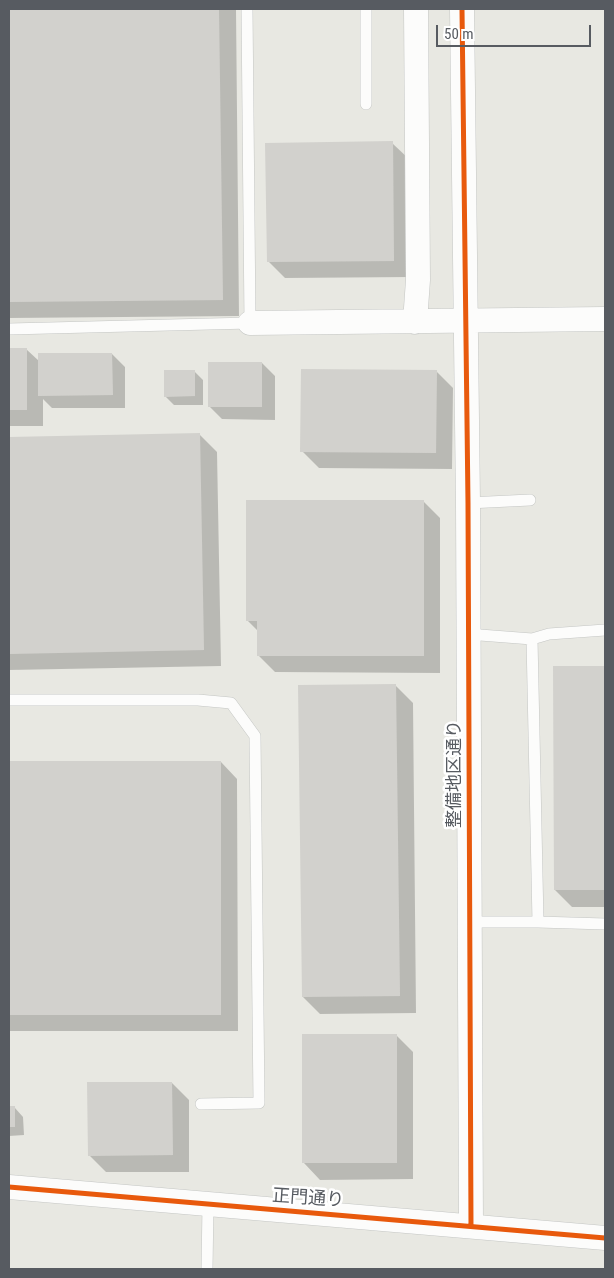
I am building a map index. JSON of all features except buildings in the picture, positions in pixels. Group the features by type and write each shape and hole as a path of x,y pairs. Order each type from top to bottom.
{"street":[{"path":"415,322 418,280 416,9"},
{"name":"整備地区通り","path":"462,9 467,321 471,1226"},
{"path":"250,323 605,319"},
{"name":"正門通り","path":"9,1187 605,1238"}],"lane":[{"path":"9,329 250,323 247,9"},
{"path":"366,9 366,104"},
{"path":"468,503 530,500"},
{"path":"467,634 532,639 549,634 605,630"},
{"path":"532,639 538,922"},
{"path":"9,700 198,700 231,703 255,736 260,1103 201,1104"},
{"path":"470,922 605,924"},
{"path":"207,1269 208,1205"}],"cycle path":[{"path":"462,9 468,503 471,1226"},
{"path":"9,1187 605,1238"}]}
